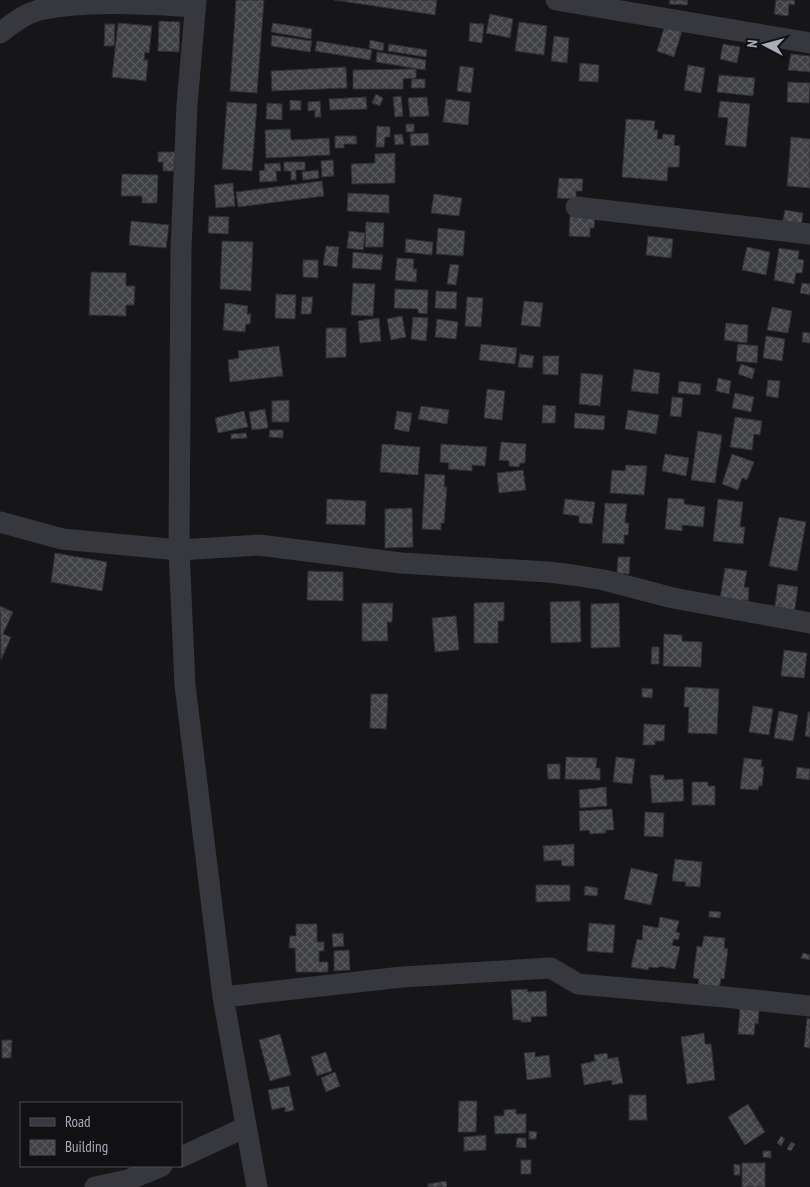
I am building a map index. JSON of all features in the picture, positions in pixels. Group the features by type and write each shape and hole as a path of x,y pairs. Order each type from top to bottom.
{"street":[{"path":"556,0 810,43"},
{"path":"0,33 18,20 38,10 77,4 113,2 196,3 188,105 182,248 179,550 184,685 224,997 257,1187"},
{"path":"576,207 810,234"},
{"path":"0,522 62,539 179,550 259,545 401,563 564,574 604,580 673,598 810,623"},
{"path":"224,997 402,978 551,968 578,984 725,996 810,1006"},
{"path":"182,1157 246,1127"},
{"path":"95,1187 128,1180 160,1167"}],"building":[{"path":"236,0 264,0 257,93 230,91"},
{"path":"334,0 437,0 435,15"},
{"path":"670,0 688,0 687,5 669,4"},
{"path":"776,0 795,0 794,5 789,4 788,16 774,14"},
{"path":"490,14 513,19 510,38 486,33"},
{"path":"159,21 180,22 179,52 158,51"},
{"path":"519,22 547,26 544,55 515,51"},
{"path":"118,23 152,26 149,53 145,52 144,60 148,60 146,81 112,77"},
{"path":"273,23 312,29 311,39 271,32"},
{"path":"470,23 484,24 482,43 469,41"},
{"path":"105,24 115,24 114,46 104,46"},
{"path":"665,25 682,31 674,57 657,51"},
{"path":"272,35 312,41 310,52 271,46"},
{"path":"554,36 569,38 567,63 551,61"},
{"path":"370,40 384,43 383,51 369,48"},
{"path":"317,41 372,50 370,60 315,51"},
{"path":"389,44 427,50 426,57 388,51"},
{"path":"723,44 740,47 737,63 720,59"},
{"path":"377,52 426,60 425,70 376,62"},
{"path":"791,54 810,56 810,72 788,70"},
{"path":"580,63 599,65 598,82 579,81"},
{"path":"688,65 705,68 701,93 684,90"},
{"path":"460,66 474,68 471,93 457,91"},
{"path":"346,67 347,88 272,91 271,71"},
{"path":"416,69 416,78 403,79 403,89 353,89 353,70"},
{"path":"719,75 755,78 753,96 717,92"},
{"path":"412,79 425,79 425,88 411,88"},
{"path":"788,82 810,83 809,103 787,102"},
{"path":"376,94 383,98 380,106 372,103"},
{"path":"401,96 403,116 395,117 393,97"},
{"path":"366,97 367,109 330,110 329,99"},
{"path":"427,97 429,116 410,117 408,98"},
{"path":"446,99 470,102 468,125 443,122"},
{"path":"290,100 301,101 301,110 290,110"},
{"path":"320,101 321,117 315,117 315,110 308,111 308,102"},
{"path":"720,101 750,104 746,147 725,145 728,118 718,117"},
{"path":"227,102 257,104 252,171 222,169"},
{"path":"267,103 282,104 282,120 266,119"},
{"path":"626,119 655,121 654,130 658,130 657,139 662,139 663,134 675,135 674,145 680,146 679,167 668,167 667,181 622,177"},
{"path":"406,124 414,124 414,132 406,132"},
{"path":"377,126 390,127 390,137 385,137 384,147 376,147"},
{"path":"290,129 291,140 329,138 330,155 266,158 265,130"},
{"path":"428,133 429,145 411,146 410,134"},
{"path":"402,134 404,144 395,145 394,135"},
{"path":"335,136 356,136 357,144 344,144 344,148 335,148"},
{"path":"791,137 810,139 810,188 787,186"},
{"path":"158,152 177,152 177,162 174,162 174,171 163,171 163,162 158,162"},
{"path":"395,153 395,183 352,184 351,164 375,163 375,154"},
{"path":"333,160 334,176 322,177 321,161"},
{"path":"284,162 305,162 305,170 296,170 296,180 291,180 291,171 284,171"},
{"path":"280,163 281,171 276,171 277,181 260,182 259,171 265,170 264,164"},
{"path":"318,170 319,178 303,180 302,172"},
{"path":"122,174 158,175 157,203 142,203 142,196 121,196"},
{"path":"559,178 583,179 582,191 576,191 576,199 557,198"},
{"path":"322,181 324,196 238,207 236,192"},
{"path":"233,183 235,206 216,208 214,185"},
{"path":"348,193 389,195 389,213 347,211"},
{"path":"434,194 462,198 459,216 431,213"},
{"path":"785,210 803,213 801,228 782,225"},
{"path":"209,216 229,217 228,234 208,233"},
{"path":"570,216 595,217 594,228 590,228 590,237 569,236"},
{"path":"131,221 169,225 166,248 129,245"},
{"path":"366,222 384,223 383,247 365,247"},
{"path":"438,228 465,231 463,256 436,254"},
{"path":"349,231 365,233 363,250 347,248"},
{"path":"648,236 673,239 671,258 646,255"},
{"path":"406,239 433,242 432,255 405,252"},
{"path":"222,241 253,242 251,291 220,289"},
{"path":"326,246 339,247 337,267 323,265"},
{"path":"747,247 770,252 766,275 742,270"},
{"path":"779,248 799,251 798,259 804,260 802,273 796,273 794,284 774,280"},
{"path":"353,252 383,255 381,270 352,268"},
{"path":"397,258 414,259 413,269 417,269 416,282 395,280"},
{"path":"303,260 318,260 318,278 303,277"},
{"path":"450,264 459,265 456,285 447,284"},
{"path":"91,272 126,273 126,286 135,286 134,305 126,305 126,316 89,315"},
{"path":"353,283 375,284 373,316 351,315"},
{"path":"802,283 810,284 810,295 800,293"},
{"path":"395,289 428,290 427,314 418,313 418,309 394,308"},
{"path":"436,291 457,292 456,309 435,308"},
{"path":"276,294 296,295 295,319 275,318"},
{"path":"302,297 313,297 311,314 301,314"},
{"path":"467,297 483,298 481,327 465,326"},
{"path":"524,301 543,303 540,327 521,325"},
{"path":"225,303 248,306 247,314 251,314 250,324 246,324 245,332 223,330"},
{"path":"772,307 792,311 788,333 767,330"},
{"path":"402,316 406,337 391,340 387,319"},
{"path":"413,317 428,318 426,341 411,339"},
{"path":"379,318 381,341 360,343 358,321"},
{"path":"437,319 458,322 456,339 435,337"},
{"path":"726,323 748,325 747,343 724,340"},
{"path":"326,328 346,328 346,357 326,358"},
{"path":"803,332 810,333 810,343 802,342"},
{"path":"766,336 785,339 782,361 763,358"},
{"path":"481,344 517,348 515,364 479,360"},
{"path":"738,344 758,346 757,363 736,361"},
{"path":"279,346 283,376 230,382 228,360 239,358 238,351"},
{"path":"520,354 534,356 532,368 518,367"},
{"path":"543,356 559,356 558,375 543,374"},
{"path":"741,364 755,369 752,379 738,374"},
{"path":"634,369 660,373 658,394 631,391"},
{"path":"581,373 603,375 600,406 579,404"},
{"path":"718,378 731,381 729,394 716,391"},
{"path":"768,380 780,381 778,398 766,396"},
{"path":"679,381 701,384 700,395 678,393"},
{"path":"487,389 505,391 502,420 484,418"},
{"path":"735,393 754,397 751,412 732,408"},
{"path":"672,397 683,398 681,417 670,416"},
{"path":"289,400 289,422 272,422 272,401"},
{"path":"543,405 556,406 555,423 542,423"},
{"path":"421,406 449,410 447,424 418,419"},
{"path":"265,409 268,428 252,430 249,412"},
{"path":"628,410 659,415 656,434 625,429"},
{"path":"244,411 248,427 218,433 215,418"},
{"path":"397,411 412,413 409,432 394,429"},
{"path":"575,413 605,416 604,430 574,428"},
{"path":"735,417 762,421 760,435 754,434 752,450 730,447"},
{"path":"270,430 283,430 283,438 269,437"},
{"path":"698,431 722,435 715,483 691,480"},
{"path":"246,433 247,438 231,439 231,434"},
{"path":"501,442 526,444 525,463 520,463 519,467 509,466 509,461 499,460"},
{"path":"382,444 420,447 418,475 380,472"},
{"path":"441,444 487,447 485,466 472,465 472,471 448,469 449,463 440,462"},
{"path":"665,454 689,458 686,476 662,471"},
{"path":"732,454 754,462 747,480 742,478 738,490 722,484"},
{"path":"626,465 647,466 644,495 610,493 612,470 625,471"},
{"path":"523,470 526,490 499,493 497,473"},
{"path":"425,474 445,475 444,487 447,487 444,523 441,523 441,530 422,529"},
{"path":"668,498 684,499 684,504 705,507 703,527 682,525 682,531 665,529"},
{"path":"327,499 366,501 365,525 326,524"},
{"path":"565,499 595,502 592,524 579,523 579,516 563,514"},
{"path":"718,499 743,502 740,527 745,527 743,544 713,541"},
{"path":"605,503 627,504 625,523 629,523 628,535 624,535 624,544 602,543"},
{"path":"412,508 413,547 385,548 385,509"},
{"path":"779,517 806,522 797,571 769,566"},
{"path":"55,553 107,562 102,591 51,582"},
{"path":"618,557 630,557 629,574 617,573"},
{"path":"725,568 747,571 744,587 749,588 748,601 720,599"},
{"path":"308,571 343,572 343,601 307,600"},
{"path":"778,584 798,587 794,615 774,613"},
{"path":"580,601 581,642 551,643 550,602"},
{"path":"504,602 504,621 498,621 498,643 474,643 474,603"},
{"path":"362,603 393,603 392,622 387,622 388,641 362,641"},
{"path":"619,603 620,647 591,648 591,604"},
{"path":"0,606 13,612 3,634 11,637 1,660"},
{"path":"456,616 459,650 435,652 432,618"},
{"path":"664,634 682,635 682,641 702,642 701,667 663,666"},
{"path":"652,647 659,647 659,664 651,664"},
{"path":"784,650 807,653 804,678 781,676"},
{"path":"685,687 719,689 717,734 688,733 689,707 684,707"},
{"path":"642,688 653,689 652,698 642,697"},
{"path":"371,694 388,694 386,729 370,728"},
{"path":"753,706 773,709 769,735 749,732"},
{"path":"779,711 798,715 793,741 774,738"},
{"path":"808,712 810,712 810,737 805,736"},
{"path":"644,724 665,725 664,741 655,741 655,745 643,745"},
{"path":"566,757 597,758 596,768 600,768 600,780 565,779"},
{"path":"616,757 635,759 632,784 613,782"},
{"path":"744,758 762,760 761,767 764,767 762,786 759,786 758,790 740,789"},
{"path":"547,764 560,764 560,779 548,779"},
{"path":"797,767 810,769 809,780 796,778"},
{"path":"650,775 664,775 664,780 683,779 684,801 652,803"},
{"path":"692,782 708,782 708,786 715,786 715,805 692,805"},
{"path":"606,787 607,806 580,808 579,790"},
{"path":"612,809 614,830 606,830 606,833 590,834 589,830 580,831 579,811"},
{"path":"645,812 664,813 663,837 644,836"},
{"path":"574,844 574,866 562,866 561,860 544,861 543,846"},
{"path":"675,859 702,862 700,887 685,886 686,882 672,881"},
{"path":"631,868 658,874 651,905 624,899"},
{"path":"536,885 570,885 570,901 536,902"},
{"path":"585,886 598,888 597,896 584,895"},
{"path":"709,911 721,912 720,918 709,917"},
{"path":"660,917 679,921 676,932 680,933 678,940 674,939 672,945 680,947 675,969 659,966 659,968 649,967 648,970 631,967 637,939 642,940 643,925 658,928"},
{"path":"589,923 615,925 613,953 587,951"},
{"path":"296,924 317,924 317,942 324,942 324,951 319,951 319,962 328,962 328,972 296,972 295,948 289,948 290,936 296,936"},
{"path":"343,933 344,946 333,947 332,934"},
{"path":"704,936 725,938 724,948 728,949 724,979 721,978 719,990 698,985 699,979 693,978 697,946 702,947"},
{"path":"349,950 350,970 334,971 334,951"},
{"path":"803,953 810,955 809,960 801,958"},
{"path":"527,989 528,992 546,991 547,1016 531,1017 531,1022 513,1020 511,990"},
{"path":"738,1001 759,1011 758,1024 755,1023 754,1035 738,1034 740,1009 737,1009"},
{"path":"807,1018 810,1019 810,1048 804,1047"},
{"path":"704,1033 705,1044 711,1044 715,1080 687,1084 681,1037"},
{"path":"280,1034 291,1075 270,1081 259,1040"},
{"path":"2,1040 12,1040 11,1058 2,1058"},
{"path":"326,1052 332,1071 317,1076 311,1057"},
{"path":"535,1052 535,1057 549,1055 551,1077 527,1080 524,1053"},
{"path":"607,1053 608,1059 618,1057 623,1083 612,1085 612,1080 584,1085 581,1064 595,1061 594,1055"},
{"path":"335,1072 340,1086 326,1092 321,1078"},
{"path":"289,1086 294,1110 285,1112 285,1107 272,1110 268,1090"},
{"path":"629,1095 646,1095 647,1120 629,1120"},
{"path":"459,1101 477,1101 476,1132 458,1132"},
{"path":"748,1104 765,1132 745,1145 728,1117"},
{"path":"516,1109 516,1114 526,1114 526,1133 495,1134 494,1116 504,1116 504,1110"},
{"path":"529,1131 537,1132 536,1139 529,1139"},
{"path":"486,1135 486,1150 464,1151 464,1137"},
{"path":"781,1136 785,1139 781,1146 777,1143"},
{"path":"517,1138 526,1138 526,1148 516,1147"},
{"path":"791,1142 795,1144 791,1151 787,1149"},
{"path":"763,1151 771,1151 771,1158 763,1157"},
{"path":"521,1160 531,1160 531,1174 521,1174"},
{"path":"742,1163 765,1163 765,1187 742,1187"},
{"path":"734,1164 740,1165 740,1175 734,1175"},
{"path":"446,1181 447,1187 428,1187 428,1184"}]}
